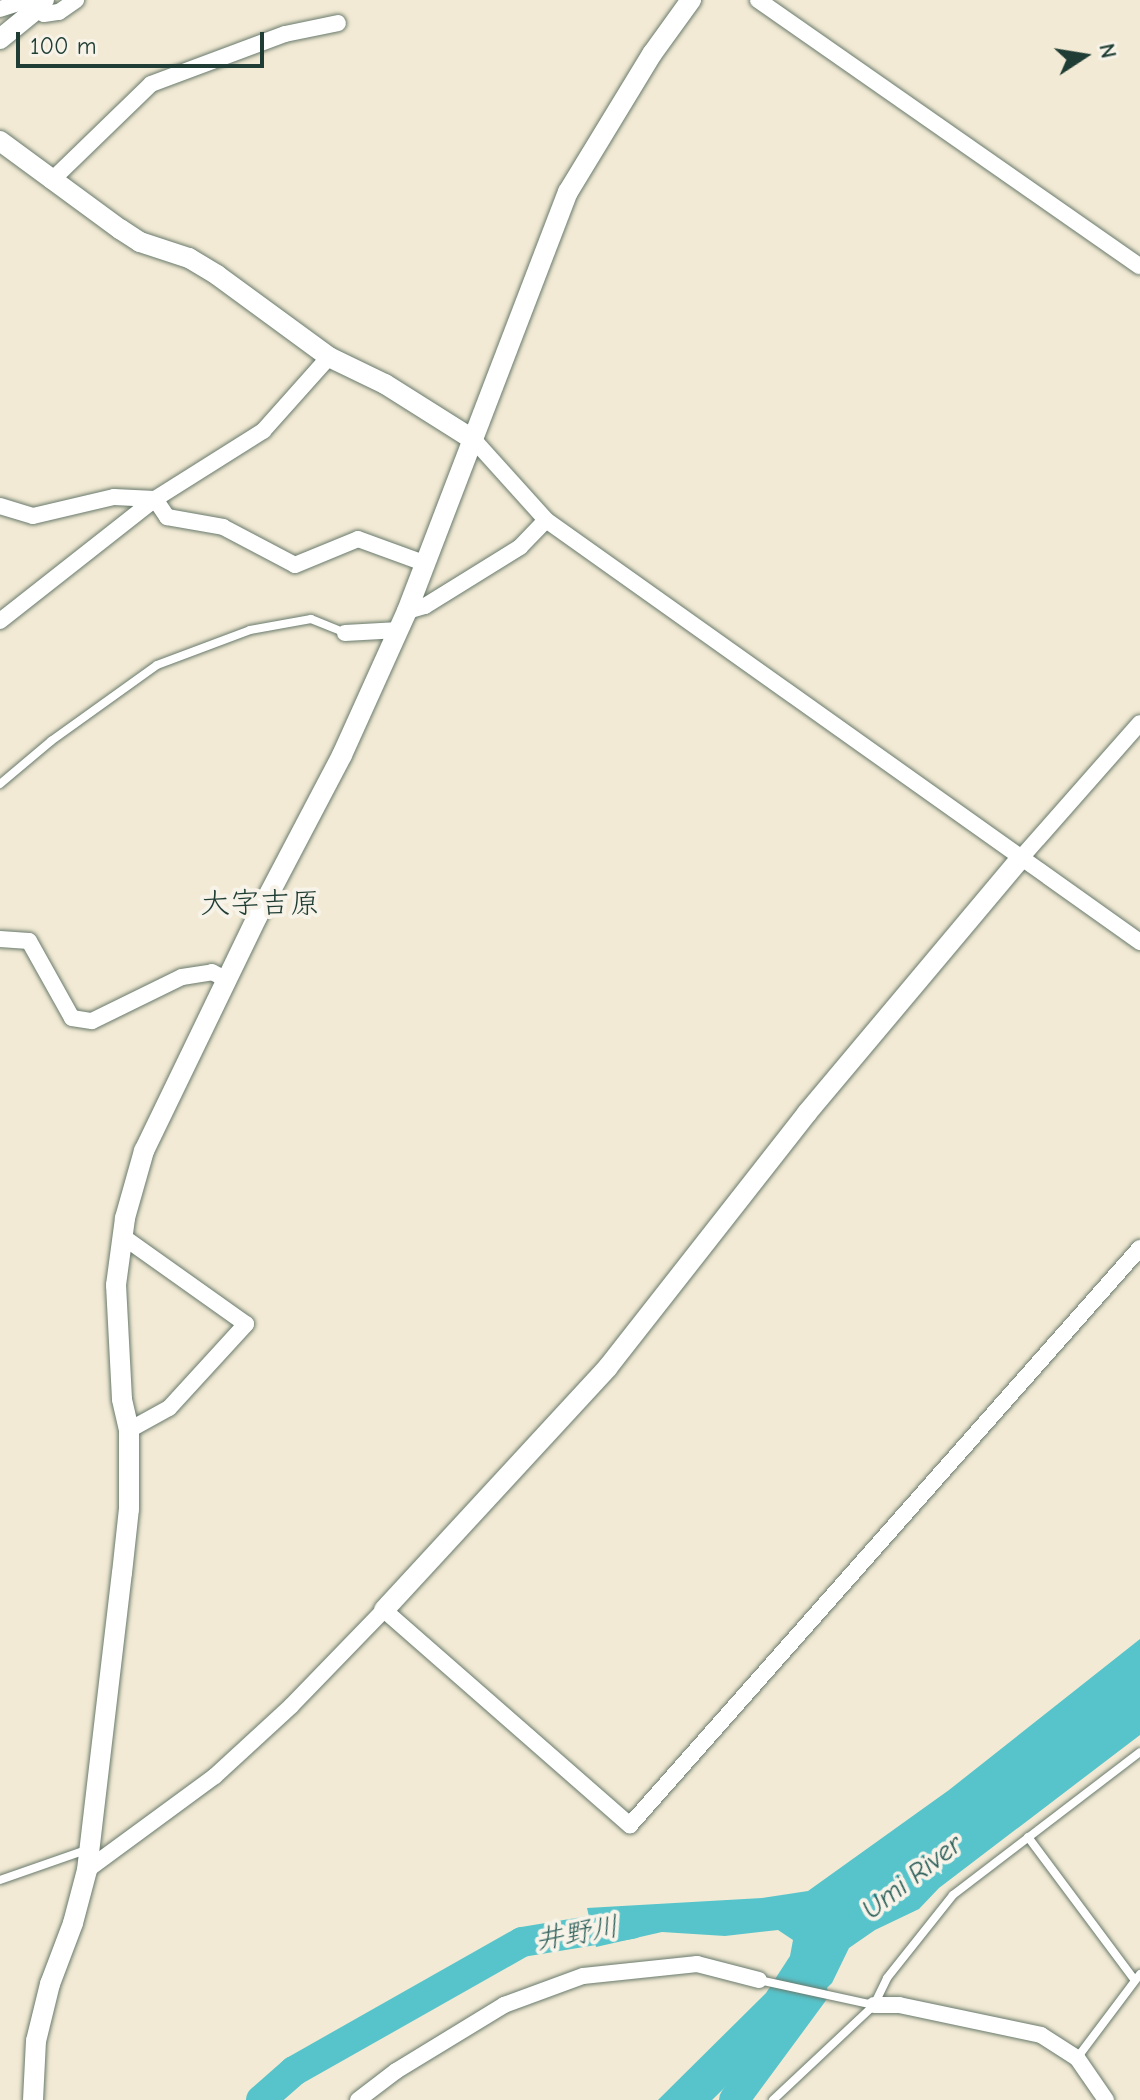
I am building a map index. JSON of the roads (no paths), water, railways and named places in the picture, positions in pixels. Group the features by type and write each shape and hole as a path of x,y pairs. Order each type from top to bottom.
{"street":[{"path":"37,3 44,14 59,12 76,0"},
{"path":"33,2100 36,2041 50,1984 73,1923 88,1860 129,1509 129,1430 122,1399 116,1285 122,1236 144,1151 342,755 403,621 568,192 652,54 691,0"},
{"path":"758,0 1137,259"},
{"path":"0,9 37,3"},
{"path":"0,39 37,3"},
{"path":"51,181 151,84 285,34 338,23"},
{"path":"0,141 51,181 140,242 189,258 329,357 385,384 474,440 546,520 1140,942"},
{"path":"0,621 155,499 263,431 329,357"},
{"path":"0,506 33,516 102,499 155,499"},
{"path":"155,499 167,517 223,527 295,565 358,539 424,563"},
{"path":"345,633 403,621 520,547 546,520"},
{"path":"88,1860 215,1776 291,1706 384,1610 608,1367 807,1113 1020,859 1140,723"},
{"path":"0,939 29,941 72,1018 92,1021 182,977 212,972 227,980"},
{"path":"122,1236 246,1324 169,1408 129,1430"},
{"path":"384,1610 630,1825 1140,1248"},
{"path":"358,2100 396,2071 504,2005 583,1976 697,1964 759,1980"},
{"path":"874,2005 899,2005 1041,2035 1077,2058 1106,2100"}],"lane":[{"path":"0,784 51,741 157,665 250,630 311,619 345,633"},
{"path":"773,2100 874,2005 887,1978 953,1895 1140,1752"},
{"path":"1028,1837 1137,1976 1077,2058"},
{"path":"0,1880 88,1860"},
{"path":"759,1980 874,2005"}],"water":[{"path":"1140,1639 1140,1735 939,1888 919,1909 875,1930 849,1948 832,1983 712,2100 658,2100 766,1993 790,1956 793,1940 778,1930 725,1936 662,1932 596,1947 587,1908 762,1898 808,1891 949,1790"}],"waterway":[{"name":"井野川","path":"261,2100 294,2071 522,1942 632,1924"},
{"name":"Umi River","path":"734,2100 813,1993"}],"district":[{"name":"大字吉原","path":"260,904"}]}
